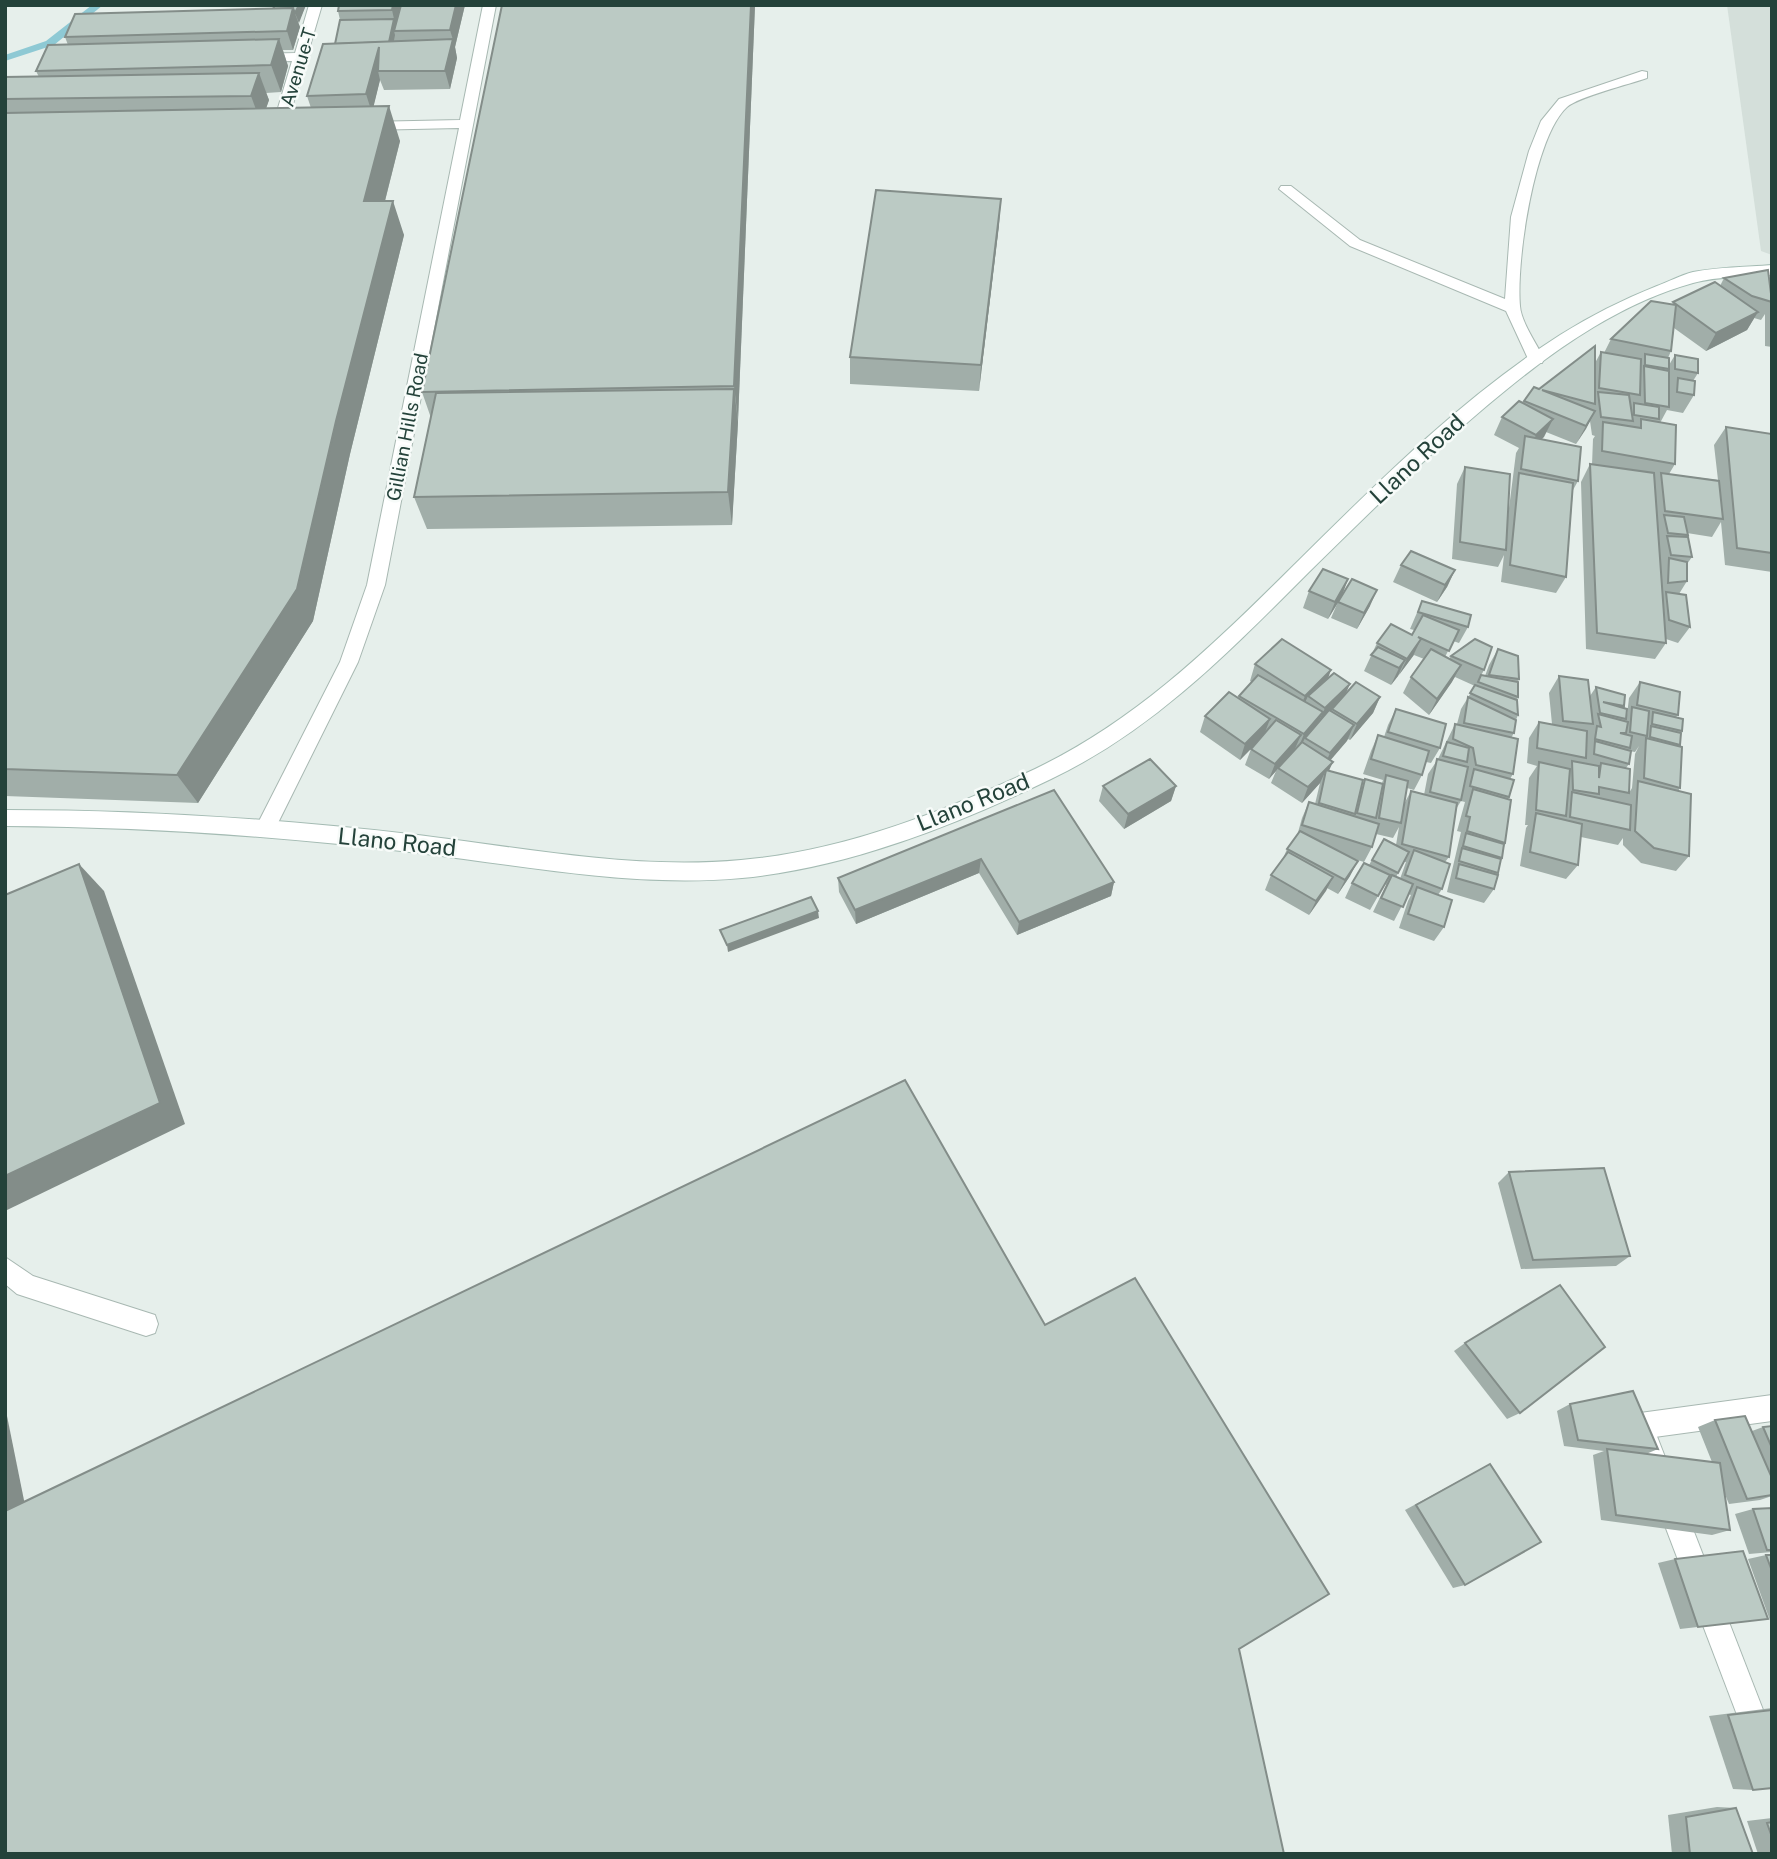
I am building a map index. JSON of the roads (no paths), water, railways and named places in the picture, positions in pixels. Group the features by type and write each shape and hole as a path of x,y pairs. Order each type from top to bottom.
{"main road":[{"name":"Avenue-T","path":"279,128 316,5"},
{"name":"Gillian Hills Road","path":"265,829 349,663 376,585 490,5"},
{"path":"247,58 301,57"},
{"path":"1536,359 1512,309 1518,217 1536,151 1548,121 1564,102 1642,75"},
{"path":"356,126 467,124"},
{"path":"1286,188 1355,243 1512,309"},
{"name":"Llano Road","path":"5,818 265,829 608,866 672,870 744,869 812,857 886,836 1025,783 1079,756 1134,722 1183,683 1433,442 1495,388 1570,334 1603,315 1687,279 1714,271 1741,268 1772,270"},
{"path":"5,1269 26,1286 146,1325"},
{"path":"1772,1408 1640,1426 1772,1770"}],"waterway":[{"path":"5,58 50,43 98,5"}]}
